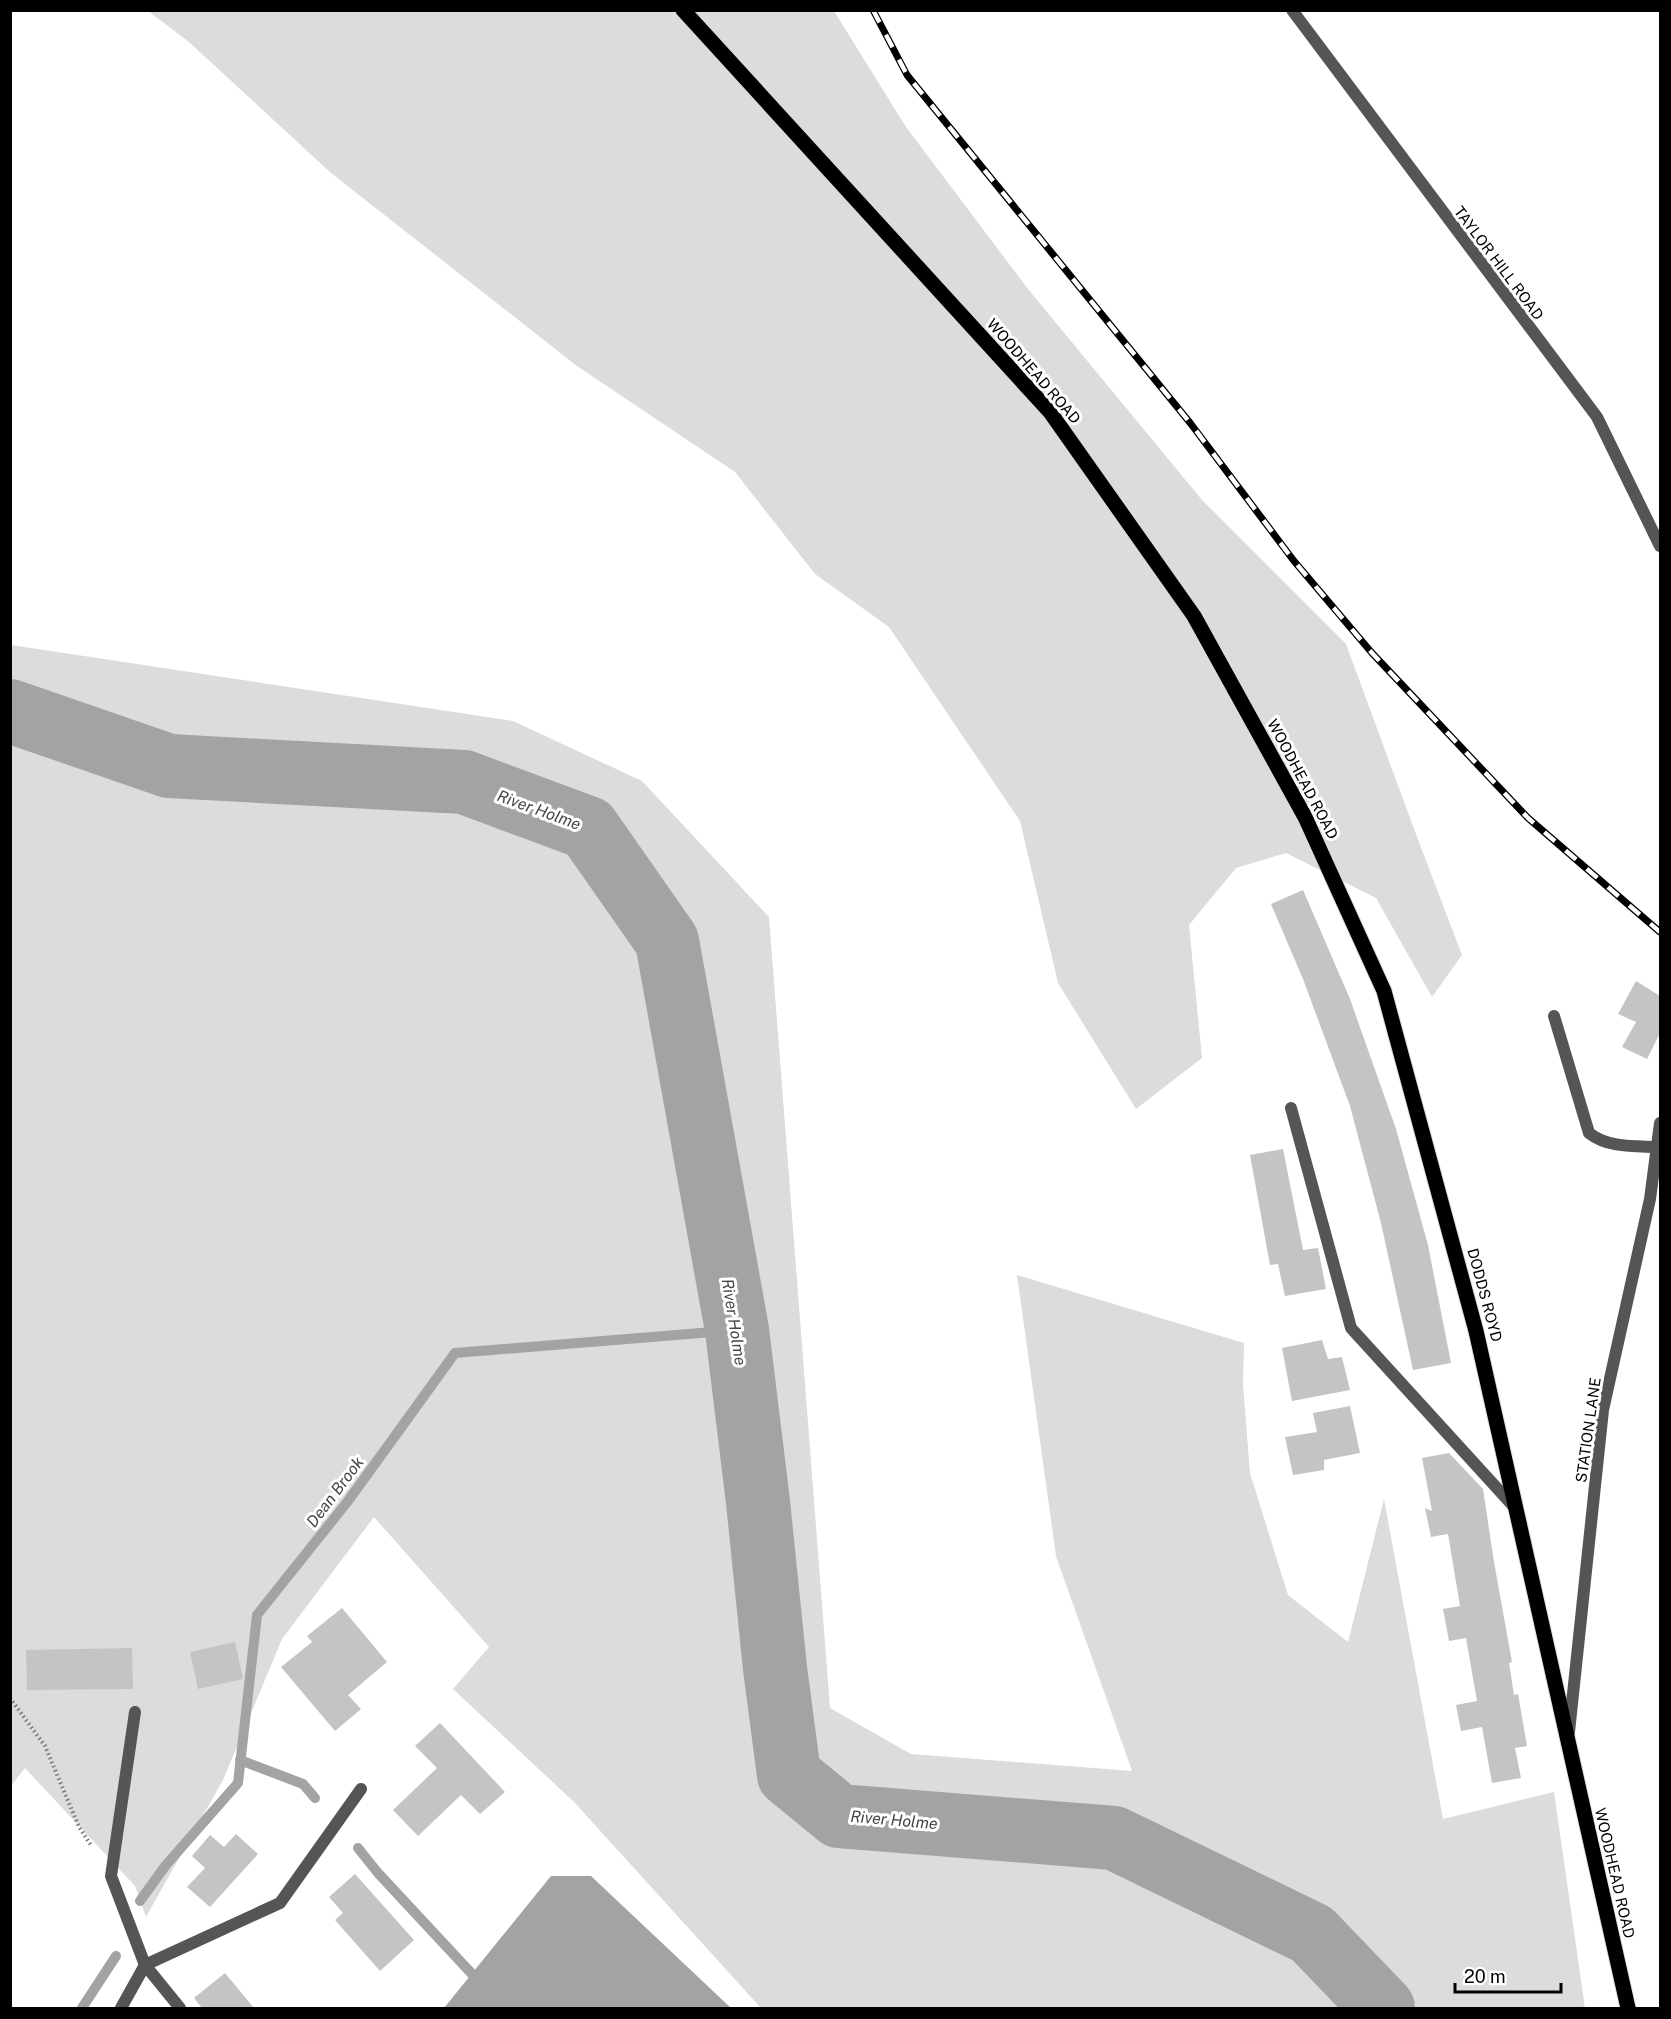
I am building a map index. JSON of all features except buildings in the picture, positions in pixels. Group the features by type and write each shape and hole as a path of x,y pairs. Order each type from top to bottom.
{"main road":[{"name":"WOODHEAD ROAD","path":"683,10 1050,412 1194,616 1305,816 1327,867"},
{"name":"DODDS ROYD","path":"1327,867 1384,991 1476,1331 1568,1745"},
{"name":"WOODHEAD ROAD","path":"1568,1745 1628,2008"}],"street":[{"name":"TAYLOR HILL ROAD","path":"1292,10 1597,417 1660,546"},
{"path":"1554,1016 1589,1133 1598,1140 1613,1144 1657,1148"},
{"path":"1291,1108 1351,1328 1517,1510"},
{"name":"STATION LANE","path":"1568,1745 1603,1410 1650,1199 1660,1124"},
{"path":"135,1712 111,1876 145,1965 180,2008"},
{"path":"121,2008 145,1965 280,1903 361,1789"}],"path":[{"path":"10,1698 45,1746 79,1827 111,1876"}],"shaded area":[{"path":"148,11 834,11 906,127 1028,289 1202,500 1346,644 1462,955 1432,997 1376,898 1286,853 1236,868 1189,925 1202,1058 1136,1109 1058,983 1020,821 889,627 815,574 735,472 577,366 331,173 189,42"},
{"path":"11,645 513,721 642,781 769,917 830,1708 911,1754 1132,1771 1056,1556 1017,1275 1244,1343 1243,1384 1250,1473 1288,1595 1348,1642 1384,1499 1443,1819 1554,1792 1585,2008 761,2008 574,1802 453,1689 489,1647 374,1517 282,1639 223,1780 146,1917 135,1886 25,1768 11,1786"},
{"path":"551,1876 591,1876 731,2008 444,2008"}],"waterway":[{"name":"River Holme","path":"10,711 169,766 464,782 588,828 667,941 737,1330 789,1775 839,1816 1114,1838 1312,1934 1383,2008"},
{"name":"Dean Brook","path":"140,1901 166,1865 238,1783 257,1615 348,1501 455,1353 737,1330"},
{"path":"240,1760 303,1784 315,1798"},
{"path":"358,1848 378,1873 472,1974"},
{"name":"Dean Brook","path":"82,2008 116,1956"}],"railway":[{"path":"873,10 907,75 1191,424 1294,561 1372,653 1528,818 1660,932"}]}
